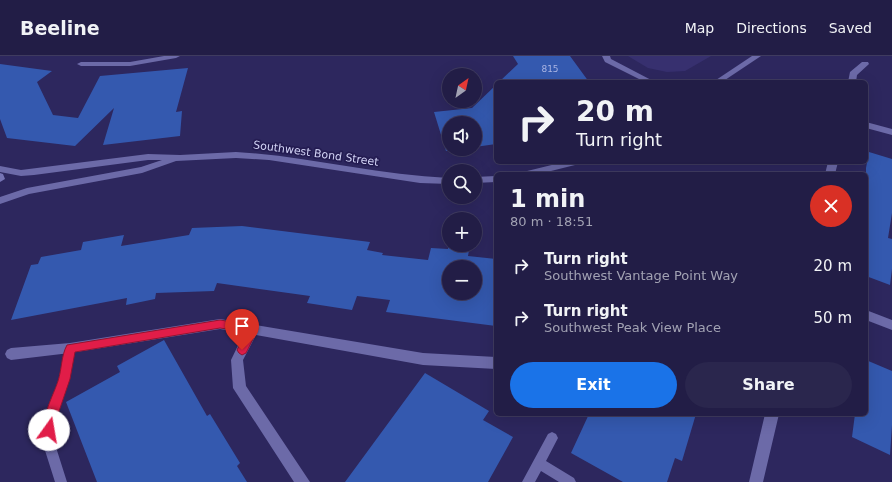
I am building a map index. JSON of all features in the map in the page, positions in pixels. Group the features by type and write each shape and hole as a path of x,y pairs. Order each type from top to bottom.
{"street":[{"path":"81,64 130,64 176,56"},
{"path":"606,56 608,60 648,80"},
{"path":"720,80 757,56"},
{"path":"852,80 853,74 864,64"},
{"path":"868,125 892,132"},
{"name":"Southwest Bond Street","path":"0,169 21,173 148,157 180,158 236,155 269,157 420,180 442,181"},
{"name":"Southwest Bond Street","path":"0,202 27,191 142,170 180,158"},
{"path":"534,172 568,164"},
{"path":"482,180 494,179"},
{"path":"868,316 892,325"},
{"path":"11,354 70,348 220,324 423,359 494,363"},
{"path":"253,329 237,360 240,388 303,482"},
{"path":"756,482 772,416"}],"lane":[{"path":"61,482 48,441 50,420 64,379 70,348"},
{"path":"528,482 552,438"},
{"path":"539,463 570,482"}],"shaded area":[{"path":"628,56 711,56 685,71 667,72 648,68"}],"building":[{"path":"513,56 570,56 588,80 501,80 518,64"},
{"path":"0,64 52,71 37,82 53,115 78,118 100,76 188,68 176,112 182,111 180,136 103,145 114,108 75,146 7,138 0,119"},
{"path":"494,87 494,144 482,146 482,116 442,116 442,138 434,112 482,108 482,98"},
{"path":"869,152 892,159 892,213 888,238 892,239 892,269 890,285 868,277 868,172 866,172 866,168 868,164"},
{"path":"242,226 370,242 367,250 383,253 382,255 428,260 431,248 442,249 442,252 469,252 468,256 494,259 494,326 386,312 390,300 357,296 352,310 307,303 310,296 217,283 214,291 156,293 155,299 126,305 127,298 11,320 31,265 38,264 41,257 81,250 83,242 124,235 121,246 189,235 192,228"},
{"path":"164,340 207,416 210,414 240,463 237,466 247,482 97,482 66,402 120,372 117,366"},
{"path":"868,361 892,371 892,425 890,455 852,437 855,416 868,416"},
{"path":"425,373 489,411 483,420 513,437 488,482 345,482"},
{"path":"588,416 695,416 682,461 675,458 667,482 623,482 571,453"}],"route":[{"path":"49,430 50,420 64,379 70,348 220,324 253,329 242,350"}]}
